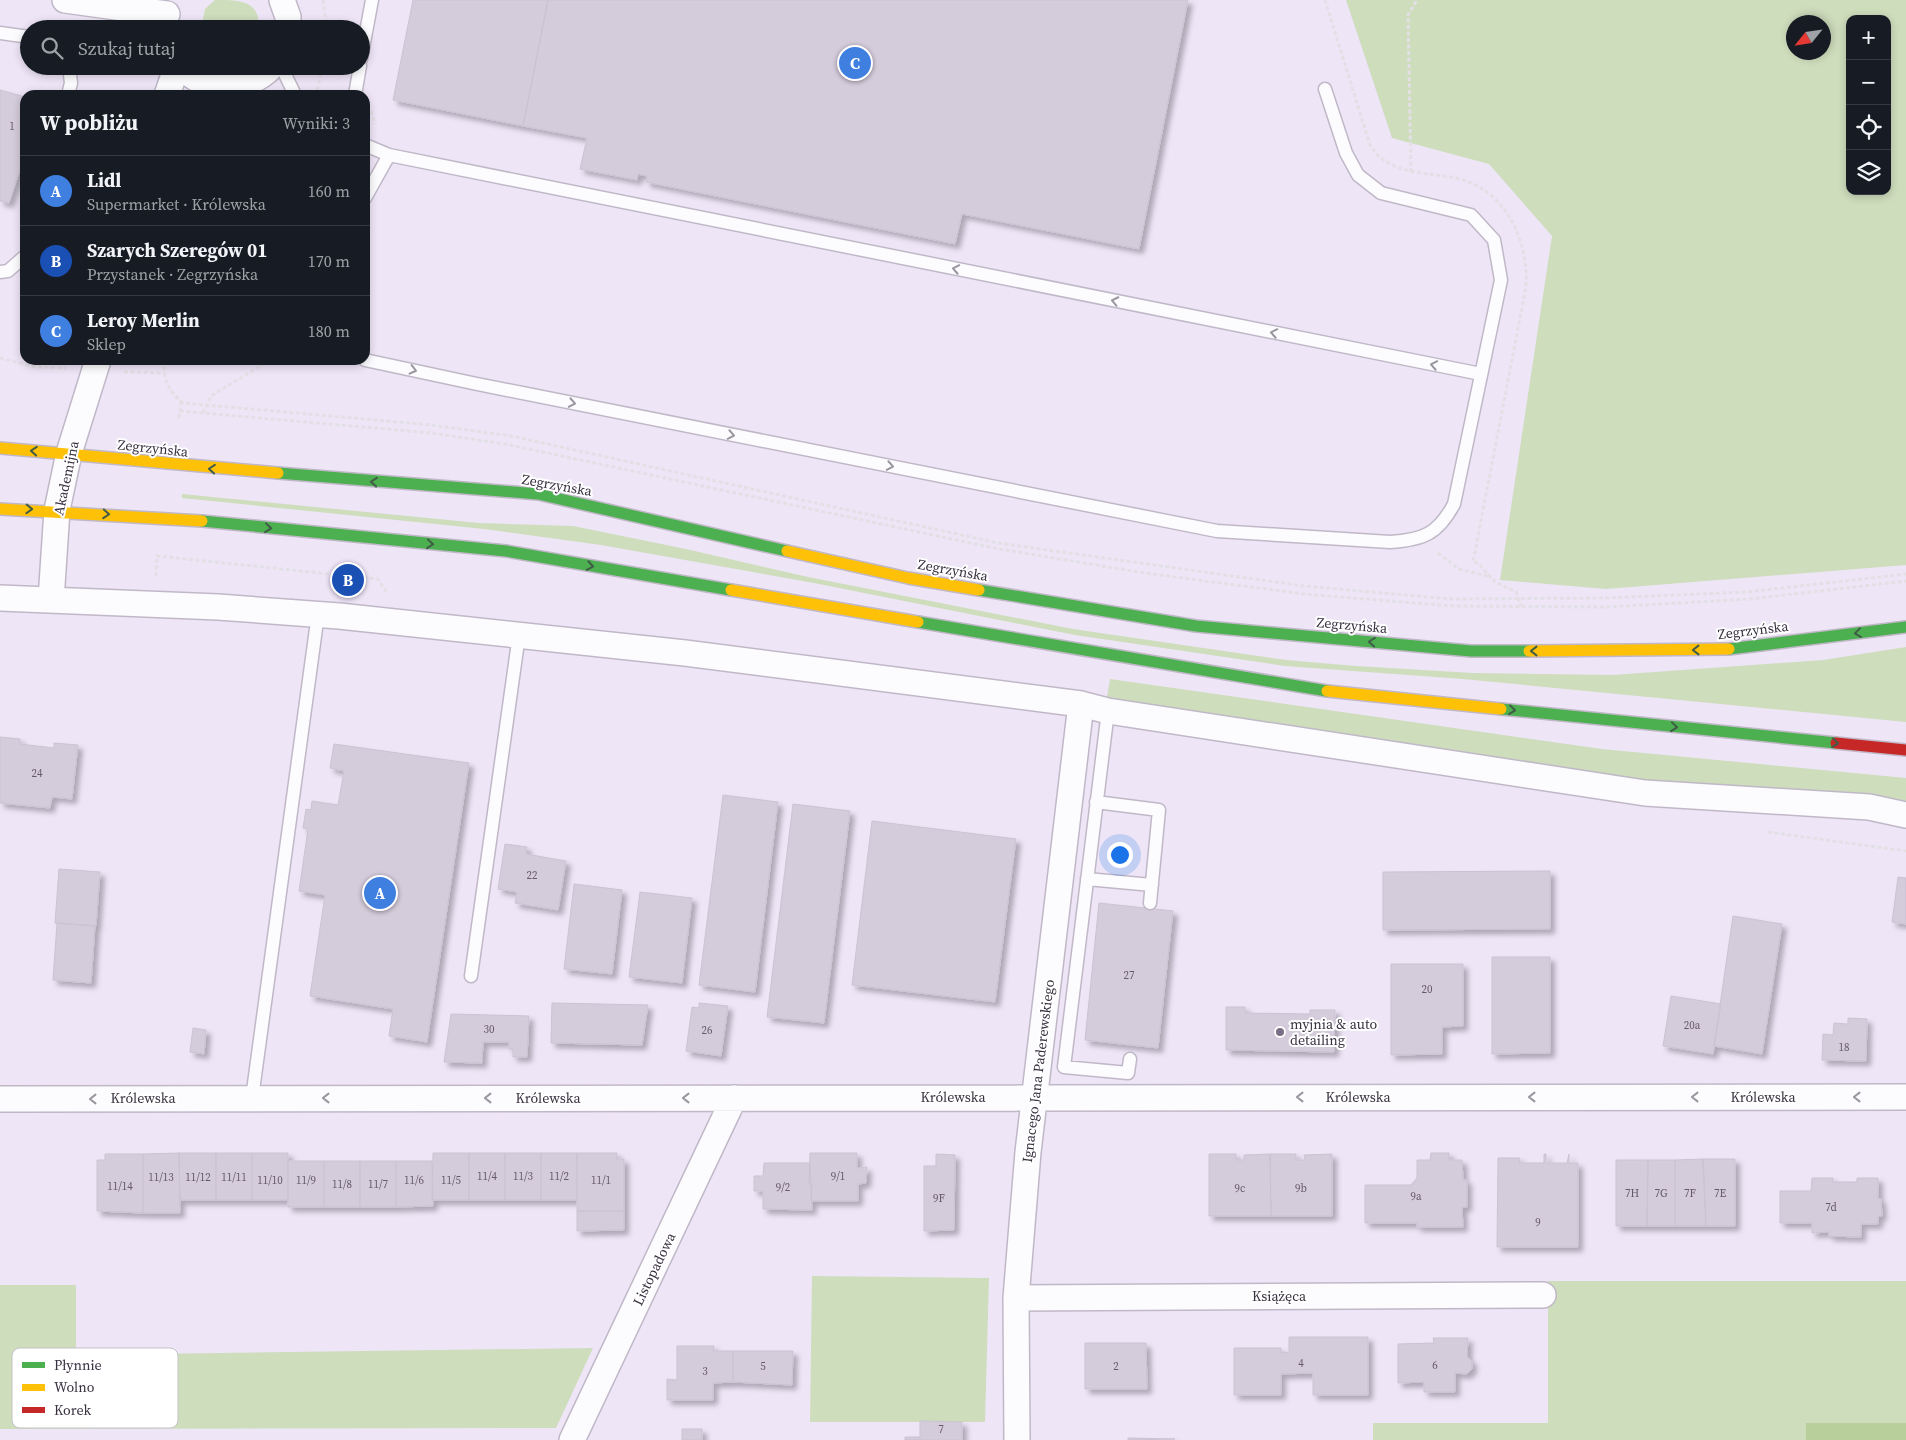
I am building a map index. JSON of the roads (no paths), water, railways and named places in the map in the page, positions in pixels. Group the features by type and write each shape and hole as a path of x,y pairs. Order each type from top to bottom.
{"main road":[{"name":"Zegrzyńska","path":"0,448 174,466 538,494 908,578 1196,626 1471,651 1717,650 1906,627"},
{"path":"0,509 57,510 169,518 506,551 1306,689 1906,750"}],"street":[{"path":"65,0 168,14"},
{"path":"282,0 288,20"},
{"path":"169,90 174,75"},
{"path":"193,75 201,81 231,90 261,75"},
{"name":"Akademijna","path":"51,600 57,510 69,454 96,365"},
{"path":"0,598 218,607 318,614 685,653 1081,704 1108,711 1645,793 1869,807 1906,815"},
{"name":"Ignacego Jana Paderewskiego","path":"1017,1440 1016,1298 1034,1096 1081,704"},
{"name":"Królewska","path":"0,1099 1034,1096 1906,1097"},
{"name":"Listopadowa","path":"572,1440 734,1098"},
{"name":"Książęca","path":"1016,1298 1543,1295"}],"lane":[{"path":"368,20 372,0"},
{"path":"0,33 20,36"},
{"path":"69,90 70,75"},
{"path":"285,75 293,90"},
{"path":"356,90 358,75"},
{"path":"370,361 468,383 1217,531 1390,542 1412,540 1431,534 1446,520 1454,504 1502,280 1494,240 1471,214 1381,193 1358,175 1346,153 1325,89"},
{"path":"370,147 389,155 1481,374"},
{"path":"370,189 389,155"},
{"path":"0,272 8,271 20,260"},
{"path":"252,1098 318,614"},
{"path":"471,976 519,635"},
{"path":"1108,711 1064,1067 1128,1073 1130,1059"},
{"path":"1096,802 1159,810 1150,903"},
{"path":"1087,879 1152,885"}],"place":[{"name":"Leroy Merlin","path":"855,63"},
{"name":"Szarych Szeregów 01","path":"348,580"},
{"name":"Lidl","path":"380,893"},
{"name":"myjnia & auto detailing","path":"1280,1032"}]}
